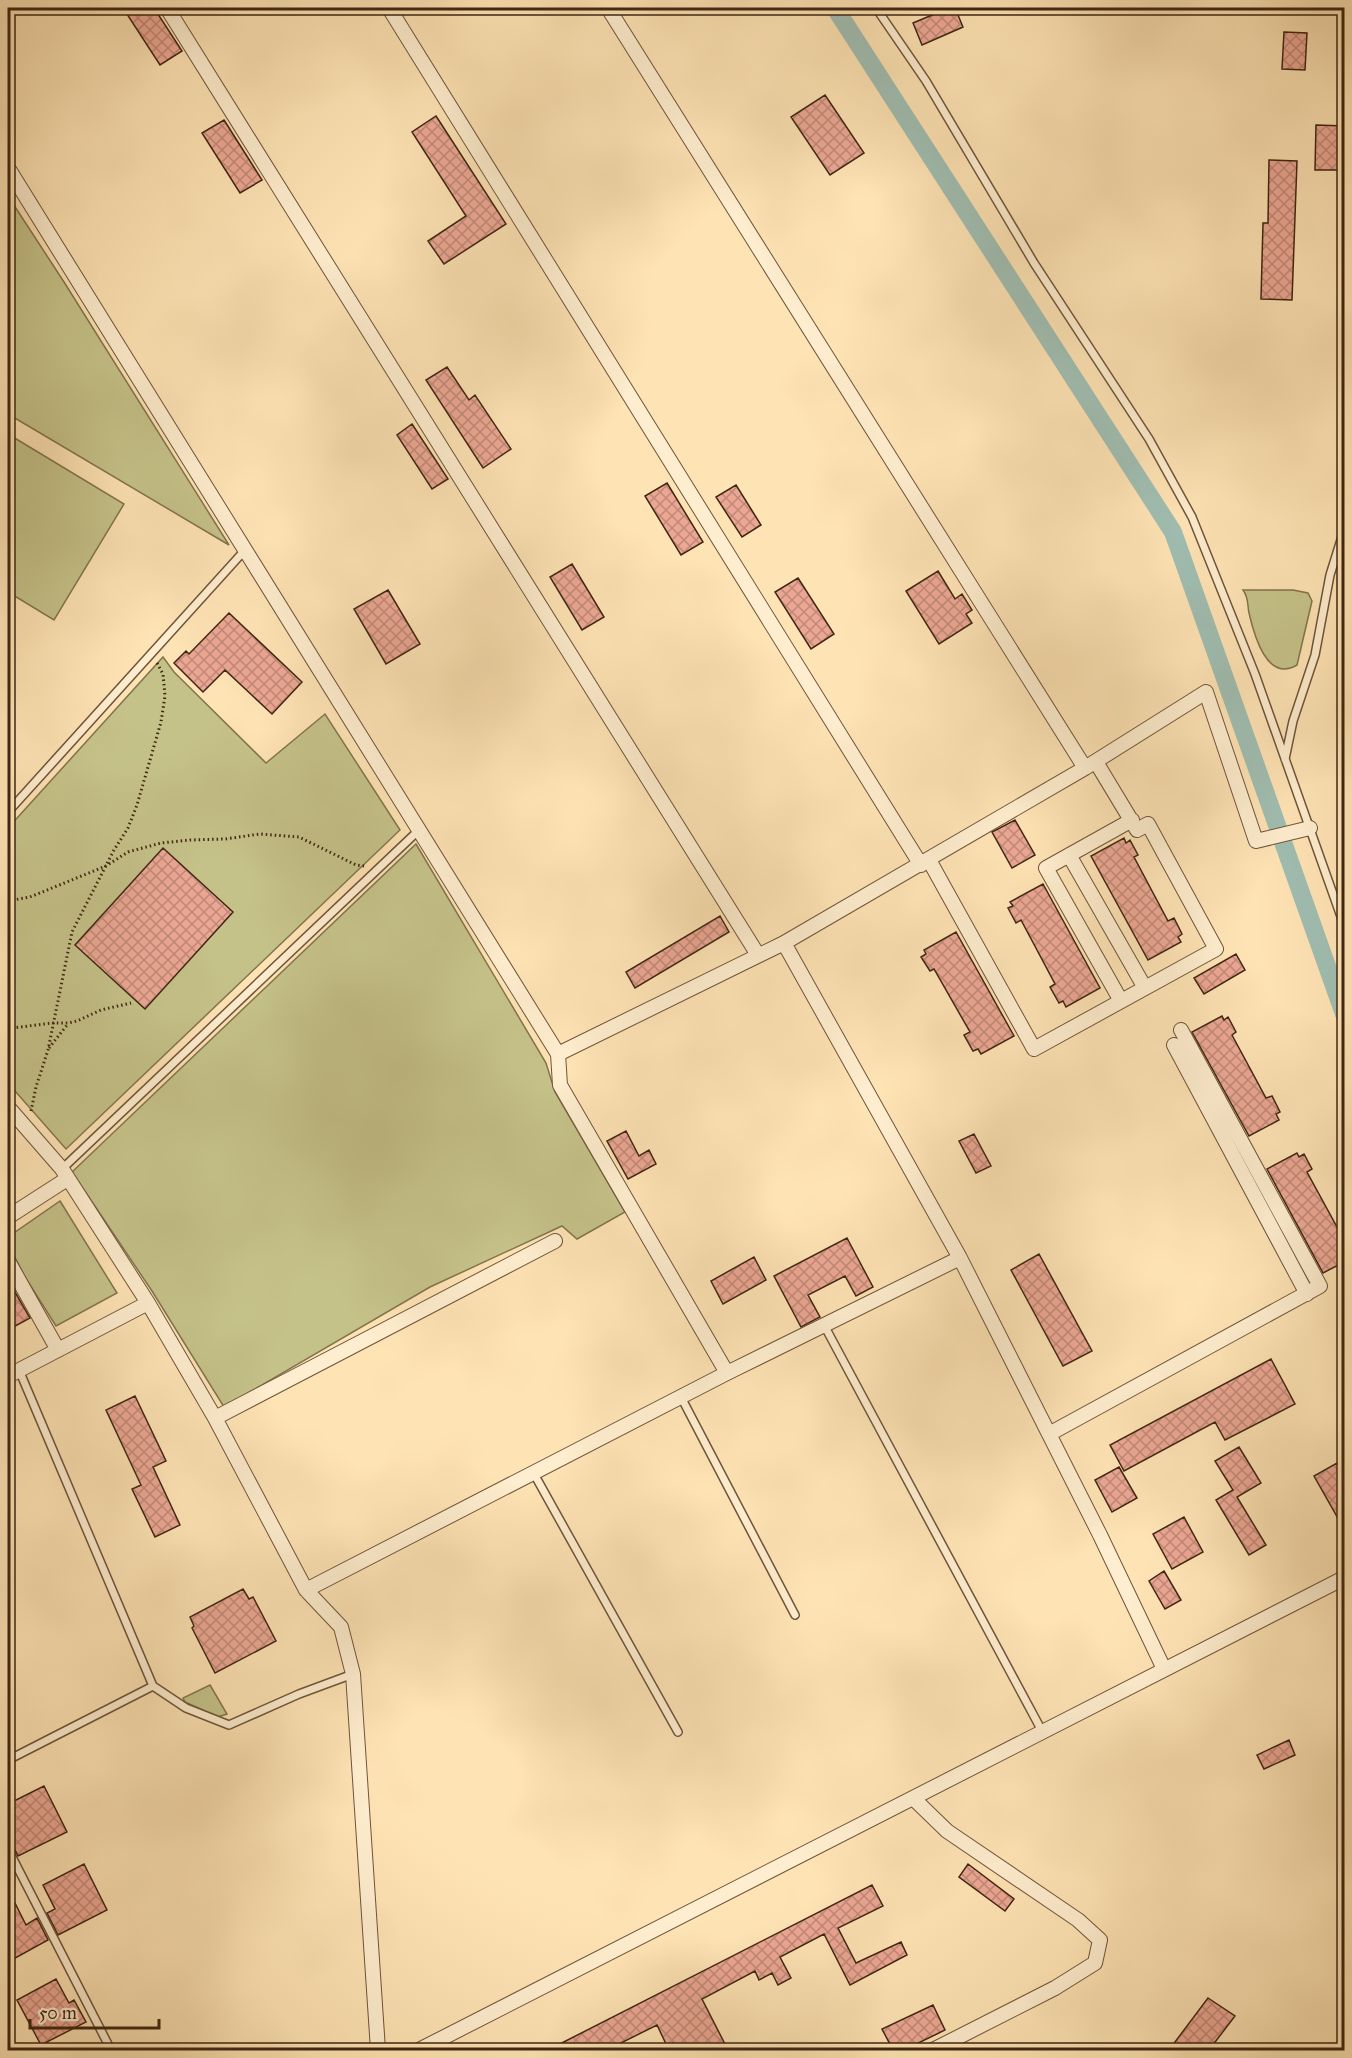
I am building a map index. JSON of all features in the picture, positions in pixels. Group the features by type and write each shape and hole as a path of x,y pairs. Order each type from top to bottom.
{"street":[{"path":"167,8 758,955"},
{"path":"389,8 925,863 1034,1049 1216,949 1148,824 1137,830 1132,820 1090,765 608,8"},
{"path":"8,168 558,1054 560,1085 727,1372"},
{"path":"558,1054 784,943 1090,765 1206,692 1256,841 1310,828"},
{"path":"1121,1001 1046,868 1132,820"},
{"path":"1069,855 1145,988"},
{"path":"784,943 960,1258 1164,1669"},
{"path":"1049,1434 1320,1286 1181,1030"},
{"path":"1174,1045 1307,1294"},
{"path":"8,1107 65,1174 148,1303 215,1418 306,1590 341,1627 353,1674 378,2050"},
{"path":"8,1216 65,1174"},
{"path":"215,1418 555,1242"},
{"path":"306,1590 727,1372 960,1258"},
{"path":"8,1261 58,1350"},
{"path":"13,1373 148,1303"},
{"path":"419,2050 1344,1578"},
{"path":"913,1798 947,1832 1078,1920 1100,1940 1095,1963 1055,1988 933,2050"}],"lane":[{"path":"876,8 926,81 1034,262 1149,439 1186,507 1255,674 1344,925"},
{"path":"1285,759 1293,721 1315,655 1330,575 1344,530"},
{"path":"8,812 245,550"},
{"path":"65,1174 419,830"},
{"path":"824,1325 1042,1731"},
{"path":"13,1373 153,1686 186,1708 229,1725 299,1694 353,1674"},
{"path":"680,1397 795,1615"},
{"path":"533,1472 678,1732"},
{"path":"8,1760 153,1686"},
{"path":"8,1849 111,2050"}],"path":[{"path":"28,1130 36,1086 48,1050 72,932 128,828 161,723 165,696 163,674 152,653"},
{"path":"8,901 30,897 106,866 128,852 161,843 260,834 299,837 356,865 378,868"},
{"path":"8,1030 52,1023 68,1023 101,1010 131,1003"},
{"path":"48,1050 68,1023"}],"shaded area":[{"path":"8,196 64,282 229,545 8,414"},
{"path":"8,434 124,504 54,620 8,592"},
{"path":"1243,590 1293,590 1308,593 1312,601 1297,665 1287,669 1278,668 1264,654 1254,633 1247,598"},
{"path":"163,657 174,672 266,763 325,714 400,830 66,1149 8,1083 8,828"},
{"path":"416,844 546,1063 555,1092 625,1212 577,1239 562,1226 430,1287 224,1407 152,1291 72,1172"},
{"path":"60,1201 117,1293 56,1326 25,1277 9,1246 11,1235"},
{"path":"210,1685 227,1714 218,1717 185,1702 183,1698"}],"building":[{"path":"123,8 154,8 182,51 160,65"},
{"path":"949,8 955,8 963,27 922,45 913,23"},
{"path":"1284,32 1307,33 1305,70 1282,69"},
{"path":"825,95 864,153 830,175 791,117"},
{"path":"436,116 506,224 444,264 428,241 466,216 412,132"},
{"path":"224,120 262,180 240,193 202,133"},
{"path":"1316,125 1344,126 1344,170 1315,170"},
{"path":"1269,160 1297,161 1292,300 1261,299 1263,223 1268,223"},
{"path":"447,367 469,400 475,395 511,449 483,468 426,380"},
{"path":"412,424 448,479 432,489 397,435"},
{"path":"667,483 703,542 681,555 645,496"},
{"path":"736,485 761,525 742,537 716,497"},
{"path":"572,564 604,617 582,630 550,577"},
{"path":"938,571 955,599 962,594 972,610 966,614 972,623 939,644 906,591"},
{"path":"798,578 834,634 811,649 775,592"},
{"path":"388,590 420,644 386,664 354,609"},
{"path":"229,613 302,682 272,714 225,670 203,692 174,663 186,651 189,654"},
{"path":"1015,820 1035,855 1012,868 992,832"},
{"path":"1124,838 1126,843 1130,840 1138,855 1134,857 1168,921 1174,918 1182,934 1178,937 1181,942 1148,960 1091,856"},
{"path":"163,848 233,912 145,1009 75,945"},
{"path":"1043,884 1100,988 1066,1007 1063,1001 1059,1003 1050,987 1055,984 1021,920 1016,923 1008,908 1013,906 1010,902"},
{"path":"720,916 729,932 635,988 626,972"},
{"path":"956,932 1014,1036 981,1054 978,1049 973,1051 964,1035 970,1032 934,969 930,971 921,957 926,954 924,950"},
{"path":"1236,954 1245,970 1204,994 1194,978"},
{"path":"1222,1016 1224,1020 1228,1017 1236,1032 1232,1035 1266,1098 1272,1096 1280,1112 1276,1114 1279,1120 1249,1136 1192,1032"},
{"path":"626,1131 639,1156 649,1150 656,1164 628,1179 607,1141"},
{"path":"974,1134 991,1166 976,1173 959,1141"},
{"path":"1297,1153 1299,1157 1304,1154 1312,1169 1307,1172 1344,1240 1344,1262 1323,1273 1267,1169"},
{"path":"847,1238 873,1287 856,1296 845,1276 808,1295 820,1317 801,1327 774,1276"},
{"path":"1039,1254 1092,1351 1063,1366 1011,1270"},
{"path":"754,1257 766,1280 723,1304 711,1281"},
{"path":"8,1280 30,1318 8,1330"},
{"path":"1271,1359 1295,1404 1225,1440 1215,1422 1124,1471 1110,1445"},
{"path":"135,1396 166,1461 153,1467 180,1525 155,1537 132,1489 141,1485 106,1410"},
{"path":"1239,1447 1261,1483 1237,1497 1266,1545 1249,1555 1216,1500 1233,1490 1215,1461"},
{"path":"1337,1463 1344,1476 1344,1529 1314,1476"},
{"path":"1119,1467 1137,1498 1112,1512 1095,1480"},
{"path":"1184,1517 1203,1552 1172,1569 1153,1534"},
{"path":"1164,1571 1181,1600 1165,1609 1149,1581"},
{"path":"243,1589 249,1599 253,1597 276,1641 215,1673 192,1628 194,1626 190,1617"},
{"path":"1289,1740 1295,1755 1264,1769 1257,1755"},
{"path":"44,1786 67,1832 18,1856 13,1846 8,1843 8,1804"},
{"path":"84,1864 107,1910 58,1935 47,1913 55,1909 43,1885"},
{"path":"968,1864 1014,1899 1005,1911 959,1877"},
{"path":"872,1885 883,1906 838,1928 856,1963 901,1942 907,1955 850,1985 824,1934 780,1957 791,1978 778,1985 772,1973 759,1980 755,1971 702,1999 728,2050 692,2050 688,2044 677,2050 673,2043 667,2046 657,2025 607,2050 548,2050"},
{"path":"8,1889 26,1925 37,1918 48,1940 8,1962"},
{"path":"56,1979 69,2003 74,2000 86,2022 41,2045 17,2000"},
{"path":"1208,1998 1235,2016 1209,2050 1169,2050"},
{"path":"933,2005 945,2030 904,2050 893,2050 882,2029"}],"waterway":[{"path":"835,8 1173,532 1344,1014"}]}
